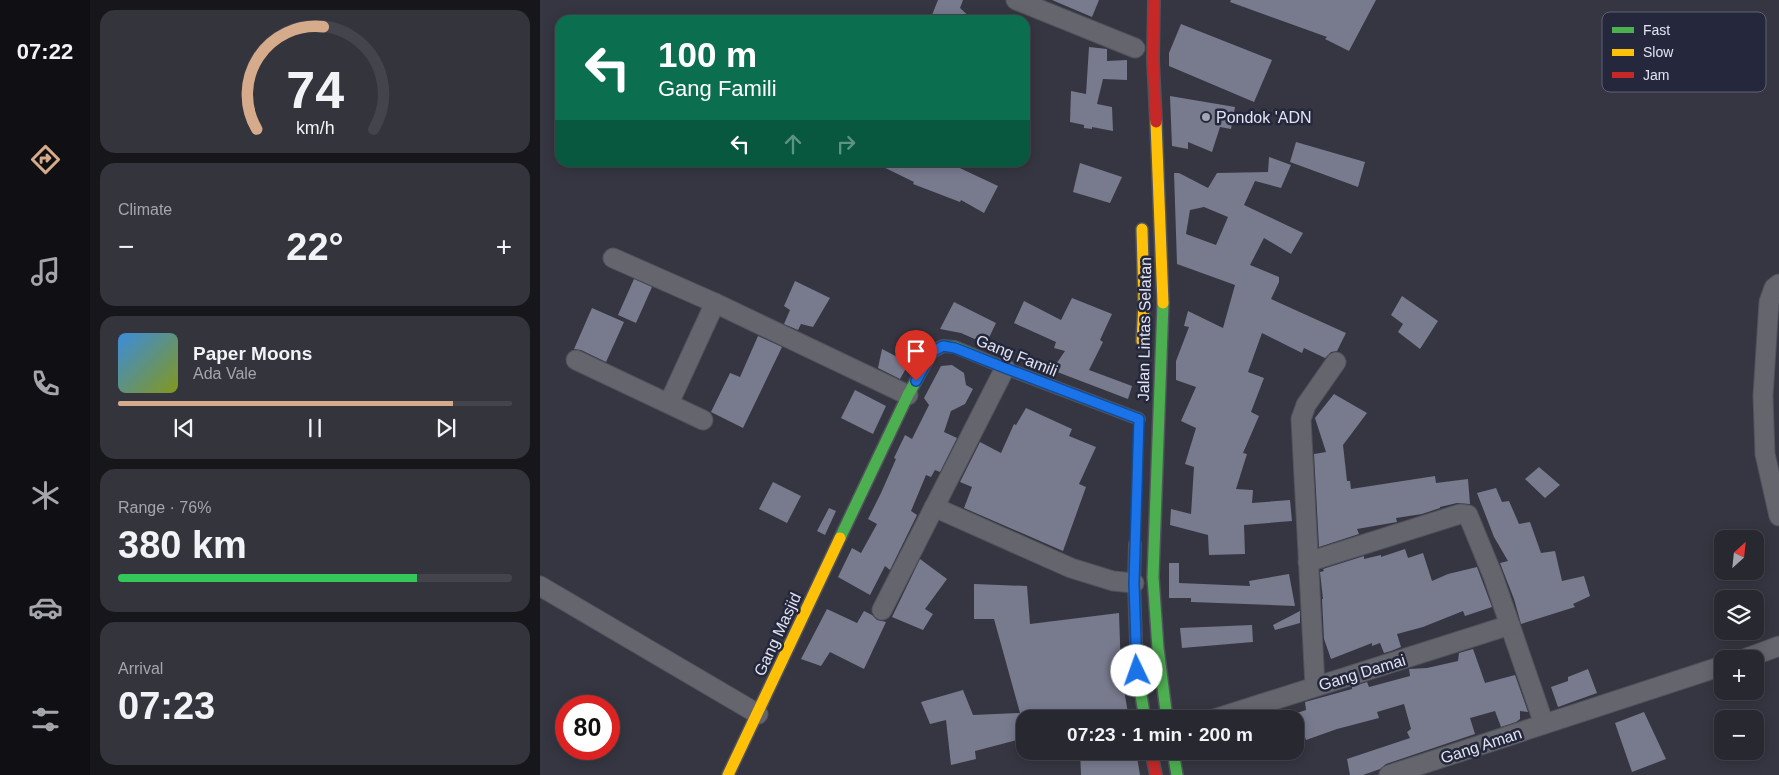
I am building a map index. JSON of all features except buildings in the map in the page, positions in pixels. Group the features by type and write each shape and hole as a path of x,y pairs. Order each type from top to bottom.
{"main road":[{"name":"Jalan Lintas Selatan","path":"1142,351 1151,217 1154,0"},
{"name":"Jalan Lintas Selatan","path":"1151,217 1163,294 1153,577 1154,612 1166,710"},
{"name":"Gang Famili","path":"854,506 908,395 932,352 943,346 955,348 1139,419"},
{"name":"Gang Masjid","path":"728,775 854,506"},
{"path":"1135,535 1134,583 1137,671 1144,710"},
{"path":"1153,760 1156,775"},
{"path":"1174,760 1177,775"}],"street":[{"path":"1016,0 1135,48"},
{"path":"613,258 715,303 908,395"},
{"path":"1779,284 1774,288 1769,302 1763,396 1771,412 1765,454 1779,516"},
{"path":"669,404 715,303"},
{"path":"576,360 703,420"},
{"path":"1315,686 1301,419 1306,405 1336,362"},
{"path":"882,610 1005,368"},
{"path":"934,507 1071,568 1113,581 1134,583"},
{"path":"1308,562 1465,513 1468,515 1493,576 1544,724"},
{"path":"540,586 758,714"},
{"name":"Gang Damai","path":"1242,710 1510,625"},
{"path":"1764,652 1779,646"},
{"name":"Gang Aman","path":"1389,775 1714,669"}],"traffic: fast":[{"path":"1163,303 1153,577 1158,648 1166,710"},
{"path":"840,538 908,395 932,352 943,346 955,347 1139,419"},
{"path":"1135,544 1134,583 1137,671 1144,710"},
{"path":"1174,760 1177,775"}],"traffic: slow":[{"path":"1156,122 1163,303"},
{"path":"1142,229 1144,302 1142,341"},
{"path":"728,775 840,538"}],"traffic: jam":[{"path":"1154,0 1153,59 1156,122"},
{"path":"1153,760 1156,775"}],"place":[{"name":"Pondok 'ADN","path":"1206,117"}],"route":[{"path":"916,381 932,352 943,346 955,348 1139,419 1134,583 1137,671"}]}
